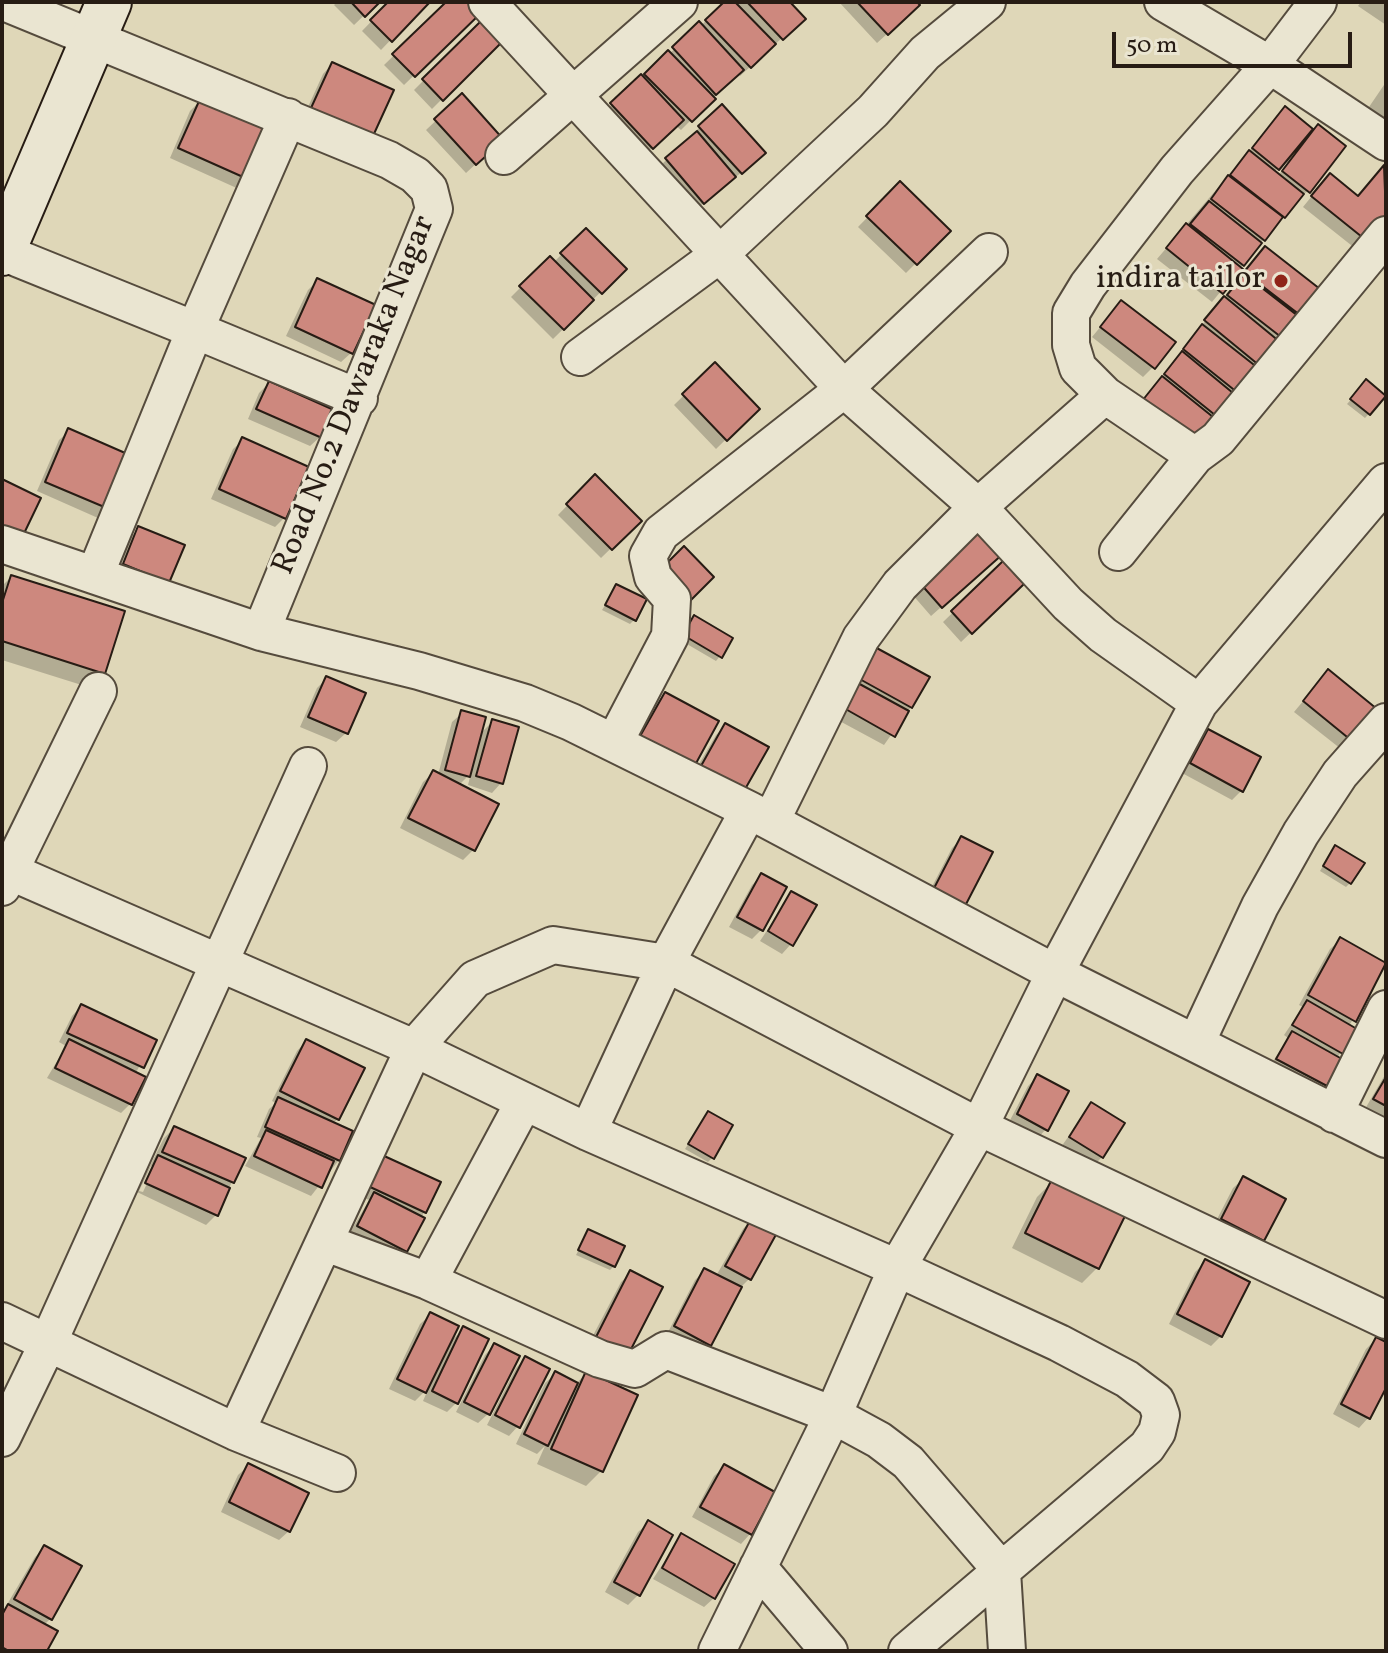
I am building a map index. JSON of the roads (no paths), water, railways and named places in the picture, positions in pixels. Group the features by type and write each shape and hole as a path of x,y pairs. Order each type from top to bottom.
{"street":[{"name":"Road No.2 Dawaraka Nagar","path":"4,2 101,21 288,117 415,175 429,189 434,209 261,632"},
{"path":"487,2 844,389 978,507 1068,604 1103,635 1199,703"},
{"path":"504,156 679,2"},
{"path":"580,357 720,254 873,111 925,53 987,2"},
{"path":"1163,2 1270,65 1386,142"},
{"path":"1195,456 1105,395 1078,368 1071,345 1071,313 1088,285 1177,170 1270,65 1318,2"},
{"path":"101,21 2,252 359,398"},
{"path":"95,575 195,330 288,117"},
{"path":"1118,552 1195,456 1218,439 1386,235"},
{"path":"614,743 670,636 672,599 653,577 648,556 651,546 685,512 844,389 989,252"},
{"path":"588,1132 666,963 760,815 861,638 900,585 978,507 1105,395"},
{"path":"717,1651 833,1415 897,1268 979,1127 1055,973 1199,703 1386,482"},
{"path":"2,544 261,632 419,671 525,703 571,722 760,815 1055,973 1386,1139"},
{"path":"98,691 4,875 218,962 414,1048 588,1132 897,1268 1059,1343 1127,1379 1156,1401 1161,1415 1157,1432 1147,1447 907,1651"},
{"path":"1196,1043 1260,906 1301,833 1340,774 1386,722"},
{"path":"2,1438 48,1343 308,766"},
{"path":"236,1432 414,1048 475,979 553,945 666,963 979,1127 1386,1320"},
{"path":"1334,1114 1386,1009"},
{"path":"428,1281 524,1102"},
{"path":"326,1243 428,1281 600,1359 635,1369 666,1350 833,1415 879,1440 908,1462 1002,1571 1007,1651"},
{"path":"2,1321 236,1432 337,1473"},
{"path":"758,1567 829,1651"}],"place":[{"name":"indira tailor","path":"1281,281"}]}
